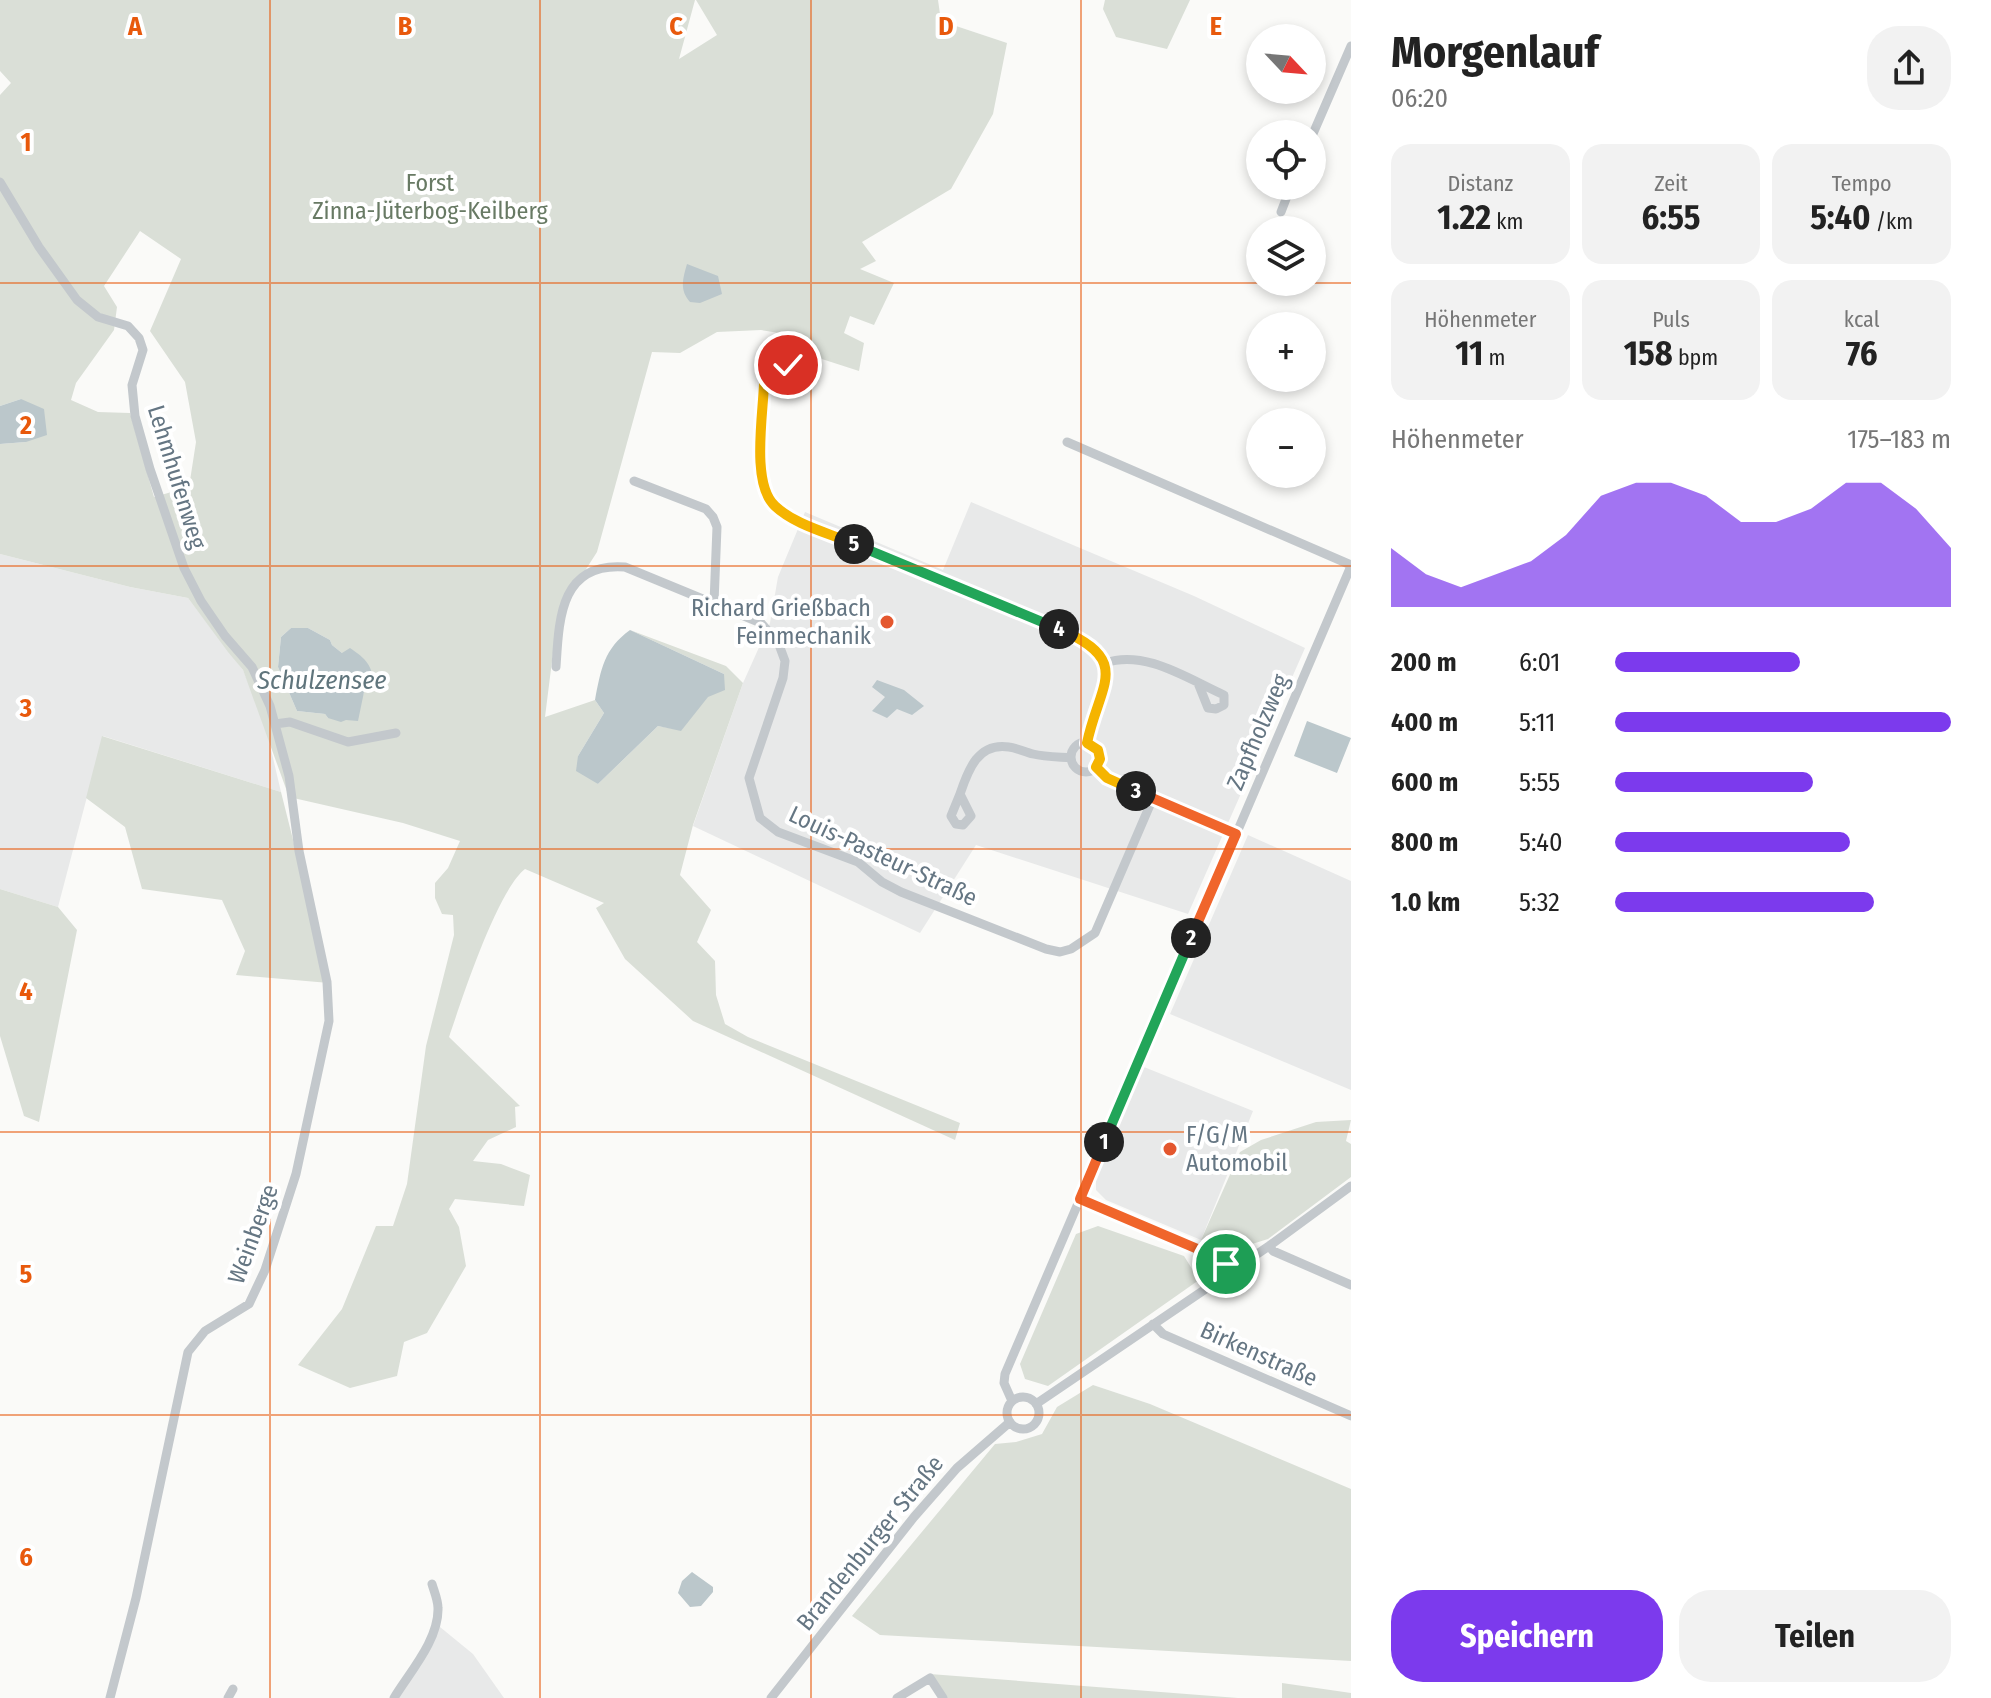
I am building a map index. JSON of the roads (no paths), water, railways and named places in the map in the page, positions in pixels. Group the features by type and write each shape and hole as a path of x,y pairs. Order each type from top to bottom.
{"street":[{"path":"1319,120 1351,46"},
{"name":"Lehmhufenweg","path":"0,182 39,247 77,300 98,317 128,326 139,338 143,350 132,385 135,416 150,469 184,568 201,601 225,636 252,667 270,706 289,776 299,851 318,941"},
{"path":"1281,212 1286,200"},
{"path":"764,384 761,480 772,504 796,520 1081,638 1092,646 1105,663 1107,677 1087,743"},
{"path":"1067,442 1351,566"},
{"path":"634,481 706,509 713,517 717,527 714,603"},
{"name":"Louis-Pasteur-Straße","path":"556,667 559,617 568,595 585,573 609,566 625,567 761,623 778,642 785,661 783,678 749,778 760,818 778,832 858,862 882,882 901,892 1046,949 1060,952 1071,949 1089,939 1098,927 1153,798"},
{"name":"Zapfholzweg","path":"1012,1401 1004,1383 1005,1374 1351,566"},
{"path":"1105,663 1126,659 1151,662 1198,683 1224,695 1224,705 1216,709 1208,708 1198,683"},
{"path":"275,724 290,722 348,742 396,733"},
{"path":"1087,743 1098,750 1100,759 1096,767 1083,772 1075,767 1071,758 1075,747 1087,743"},
{"path":"960,794 974,760 982,752 996,746 1036,755 1071,758"},
{"path":"1096,767 1107,778 1236,834"},
{"name":"Weinberge","path":"110,1698 136,1598 188,1352 205,1331 249,1304 265,1270 296,1174 329,1021 327,982 318,941"},
{"path":"1036,1404 1232,1272 1351,1186"},
{"path":"1080,1199 1214,1256 1232,1272"},
{"path":"1269,1246 1273,1251 1351,1285"},
{"name":"Birkenstraße","path":"1153,1324 1163,1334 1351,1416"},
{"path":"1028,1397 1036,1404 1039,1415 1030,1428 1019,1429 1006,1414 1012,1401 1028,1397"},
{"name":"Brandenburger Straße","path":"771,1698 914,1517 957,1468 1010,1422"},
{"path":"394,1698 429,1642 436,1625 438,1608 432,1584"},
{"path":"897,1698 930,1678 943,1698"}],"water":[{"path":"687,264 718,276 722,294 700,303 690,302 683,288"},
{"path":"21,399 44,409 47,435 26,442 0,444 0,406"},
{"name":"Schulzensee","path":"291,628 308,628 330,640 342,653 350,648 368,663 373,685 364,692 358,721 341,722 325,714 297,711 278,667 281,637"},
{"path":"630,630 724,674 725,690 708,697 681,731 658,726 598,784 576,771 578,756 604,713 595,700 605,660 614,645"},
{"path":"877,680 904,690 924,706 912,715 897,709 887,718 872,711 885,697 872,687"},
{"path":"1307,721 1351,738 1337,773 1294,756"},
{"path":"692,1572 713,1587 713,1592 701,1606 690,1607 678,1593 682,1581"}],"place":[{"name":"Richard Grießbach Feinmechanik","path":"887,622"},
{"name":"F/G/M Automobil","path":"1170,1149"}],"park label":[{"name":"Forst Zinna-Jüterbog-Keilberg","path":"430,197"}]}
